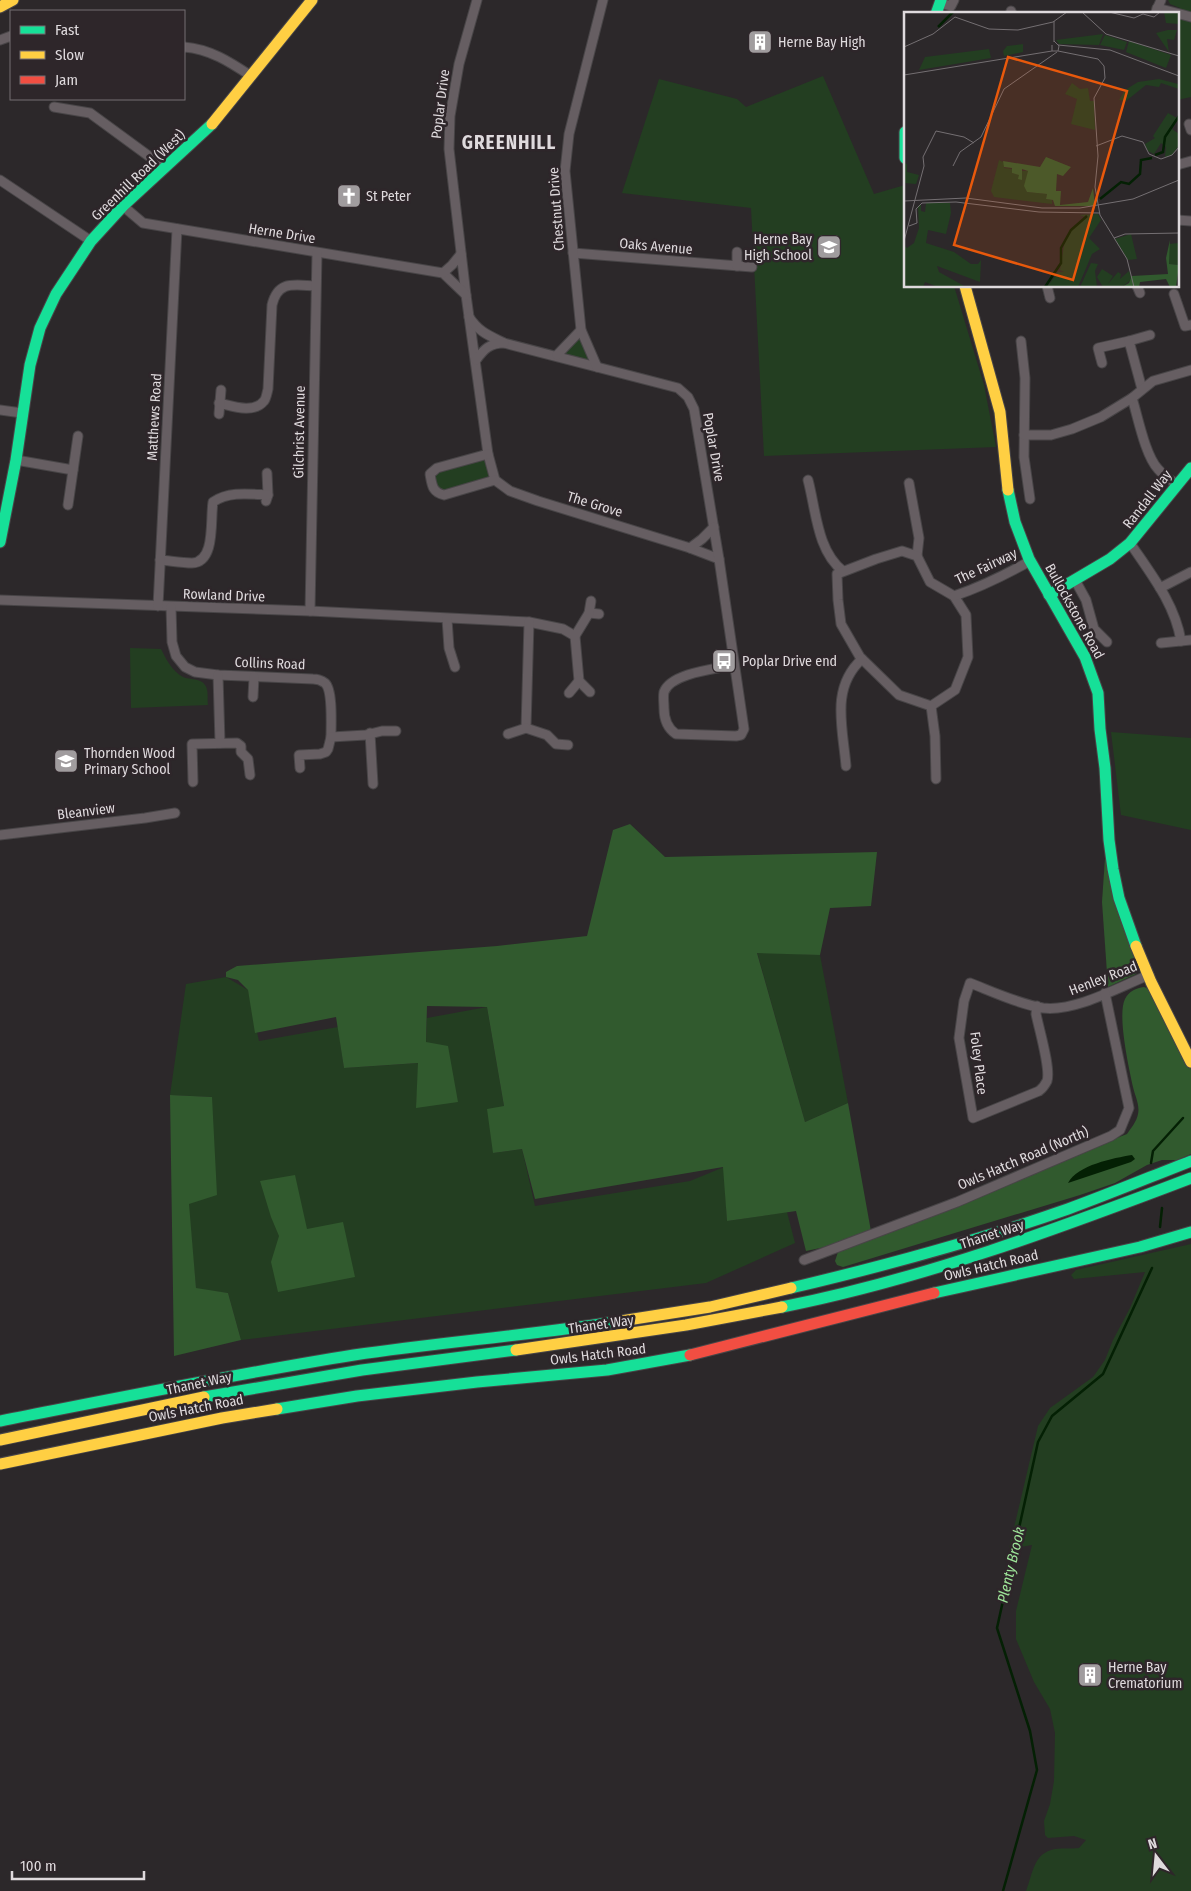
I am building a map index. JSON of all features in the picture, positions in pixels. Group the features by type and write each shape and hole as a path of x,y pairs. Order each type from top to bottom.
{"main road":[{"path":"0,7 13,0"},
{"name":"Greenhill Road (West)","path":"0,542 16,460 30,364 40,328 56,294 91,241 123,206 204,132 310,1"},
{"name":"Bullockstone Road","path":"966,288 1000,412 1009,501 1030,560 1089,663 1099,696 1100,734 1105,767 1108,840 1121,902 1149,975 1191,1062"},
{"name":"Randall Way","path":"1049,595 1110,559 1130,544 1191,468"},
{"name":"Thanet Way","path":"0,1421 243,1373 366,1354 557,1331 710,1307 872,1269 957,1245 1068,1208 1191,1161"},
{"name":"Thanet Way","path":"0,1440 248,1388 362,1370 602,1340 711,1322 796,1304 970,1257 1072,1224 1191,1178"},
{"name":"Owls Hatch Road","path":"0,1464 222,1418 338,1399 468,1383 606,1370 668,1360 854,1312 1140,1247 1191,1232"}],"street":[{"name":"Poplar Drive","path":"477,0 459,64 450,116 449,149 469,317 484,334 504,343 557,355 678,388 688,397 694,409 720,559 744,729 741,735 736,736 676,734 672,732 664,714 664,694 667,687 681,677 734,665"},
{"name":"Chestnut Drive","path":"597,366 580,330 565,171 569,134 603,0"},
{"path":"939,6 951,6 954,0"},
{"path":"1157,7 1174,12"},
{"path":"1178,13 1191,17"},
{"path":"185,47 208,52 224,59 251,76"},
{"path":"54,107 70,106 90,113 165,168"},
{"path":"1178,165 1191,161"},
{"path":"0,180 91,241"},
{"name":"Herne Drive","path":"123,206 143,223 442,273"},
{"path":"1178,220 1191,221"},
{"name":"Matthews Road","path":"158,606 177,229"},
{"path":"737,266 738,252"},
{"name":"Gilchrist Avenue","path":"310,611 317,253"},
{"name":"Oaks Avenue","path":"573,253 752,267"},
{"path":"461,254 452,266 442,273 466,295"},
{"path":"219,403 254,408 264,401 268,389 272,305 275,294 282,287 290,285 315,286"},
{"path":"1048,288 1050,298"},
{"path":"1174,294 1184,326 1191,325"},
{"path":"469,317 488,454 496,480 444,495 437,493 433,488 430,474 437,468 488,454"},
{"path":"557,355 580,330"},
{"path":"1102,363 1098,348 1150,335"},
{"path":"1021,341 1025,378 1024,458 1030,499"},
{"path":"1129,341 1142,389"},
{"path":"476,360 494,343 504,343"},
{"path":"1024,435 1052,435 1072,429 1102,417 1132,398 1152,381 1191,370"},
{"path":"219,414 221,390"},
{"path":"1132,398 1153,462 1164,475 1177,484"},
{"path":"0,410 22,413"},
{"path":"69,505 79,437"},
{"path":"16,460 73,470"},
{"path":"160,560 194,563 204,558 210,548 213,502 220,497 230,494 267,498 267,473"},
{"name":"The Grove","path":"496,480 510,491 538,501 720,559"},
{"path":"808,480 822,540 829,556 843,571"},
{"path":"909,482 919,538 917,556 902,552 876,559 837,574 838,600 841,624 862,659 899,694 931,706 935,736 936,779"},
{"path":"690,548 702,540 714,527"},
{"path":"1130,544 1160,588 1175,616 1181,641"},
{"name":"The Fairway","path":"917,556 930,582 954,596 966,615 968,657 955,690 931,706"},
{"name":"The Fairway","path":"954,596 1004,576 1030,560"},
{"path":"1160,588 1191,572"},
{"path":"1075,580 1086,600 1094,629 1107,642"},
{"name":"Rowland Drive","path":"0,600 310,611 529,622 563,629 575,636"},
{"path":"570,693 578,681 575,636 588,613 591,601"},
{"name":"Collins Road","path":"171,607 172,642 176,656 185,667 195,672 218,675 320,680 325,683 329,691 332,737"},
{"path":"588,613 599,614"},
{"path":"448,619 449,648 455,667"},
{"path":"526,728 529,622"},
{"path":"1161,643 1191,640"},
{"path":"846,766 840,716 842,696 846,681 855,666 862,659"},
{"name":"Collins Road","path":"218,675 220,743"},
{"path":"253,697 254,677"},
{"path":"578,681 590,692"},
{"path":"508,734 526,728 547,735 556,744 568,745"},
{"path":"300,768 299,755 326,752 332,737 396,731"},
{"path":"370,733 373,784"},
{"path":"192,782 192,744 237,743 241,746 241,752 248,759 250,775"},
{"name":"Bleanview","path":"0,835 175,813"},
{"name":"Henley Road","path":"970,983 1037,1006 1065,1007 1083,1002 1149,975"},
{"name":"Foley Place","path":"970,983 964,1001 959,1038 973,1118 1039,1091 1043,1087 1048,1070 1036,1014 1037,1006"},
{"name":"Owls Hatch Road (North)","path":"804,1260 957,1202 1111,1136 1120,1130 1129,1108 1105,993"}],"shaded area":[{"path":"1168,0 1191,0 1191,97 1178,100 1178,14 1182,12 1180,8 1170,4"},
{"name":"Herne Bay High School","path":"823,76 874,194 904,185 904,288 955,288 984,385 996,447 764,456 751,208 622,193 659,79 737,99 746,107"},
{"path":"581,330 597,367 557,355"},
{"path":"488,454 495,480 437,493 430,474"},
{"path":"130,648 161,649 176,672 183,677 203,683 207,689 208,705 131,708"},
{"path":"1111,732 1191,738 1191,830 1121,815"},
{"path":"630,824 665,857 877,852 871,906 830,908 820,955 757,953 805,1122 848,1103 872,1237 806,1251 796,1211 727,1221 723,1167 535,1199 522,1149 493,1153 487,1109 504,1106 487,1007 427,1006 426,1042 448,1046 458,1102 416,1108 418,1063 344,1068 336,1017 255,1033 248,990 238,980 226,977 226,972 237,966 497,946 587,936 613,830"},
{"path":"1108,856 1140,964 1136,974 1108,987 1102,902 1105,858"},
{"path":"757,952 820,955 848,1103 805,1122"},
{"path":"226,977 248,990 259,1041 338,1027 344,1068 419,1063 416,1108 426,1042 427,1018 487,1007 504,1106 493,1153 522,1149 535,1206 690,1181 724,1167 727,1221 787,1212 795,1243 706,1283 241,1340 228,1293 196,1289 188,1204 212,1097 170,1095 186,984"},
{"path":"1144,987 1151,990 1191,1067 1191,1154 1177,1160 1162,1160 1147,1165 1115,1183 1080,1195 843,1267 837,1265 835,1261 838,1252 845,1248 916,1221 1127,1134 1134,1124 1138,1114 1138,1107 1123,1029 1123,1007 1125,999 1131,992"},
{"path":"170,1095 212,1097 217,1195 189,1204 196,1288 228,1293 241,1340 174,1356"},
{"path":"1132,1155 1135,1159 1131,1162 1068,1183 1079,1171 1087,1167 1106,1160"},
{"path":"295,1175 307,1229 343,1222 355,1277 278,1292 271,1262 279,1236 260,1181"},
{"path":"1191,1244 1191,1891 1026,1891 1035,1865 1042,1855 1055,1849 1079,1848 1086,1840 1074,1836 1048,1838 1045,1835 1044,1821 1050,1804 1054,1781 1055,1733 1050,1709 1034,1682 1016,1639 1016,1611 1032,1545 1009,1549 1038,1426 1050,1408 1093,1377 1105,1360 1145,1272 1074,1279 1071,1275 1076,1270"}],"waterway":[{"name":"Plenty Brook","path":"1151,1163 1153,1151 1183,1118"},
{"name":"Plenty Brook","path":"1160,1227 1162,1208"},
{"name":"Plenty Brook","path":"1003,1891 1037,1770 1030,1731 997,1628 1038,1442 1052,1416 1103,1374 1152,1268"}],"traffic: fast":[{"path":"937,12 941,0"},
{"path":"0,542 16,460 30,365 40,328 56,294 91,241 123,206 212,124"},
{"path":"1049,595 1110,559 1130,543 1191,468"},
{"path":"1008,490 1015,522 1029,559 1085,657 1098,693 1109,840 1113,869 1119,898 1136,946"},
{"path":"791,1288 896,1262 999,1232 1068,1209 1191,1161"},
{"path":"782,1307 835,1296 887,1282 989,1251 1191,1178"},
{"path":"934,1293 1140,1247 1191,1232"},
{"path":"0,1421 309,1362 621,1321"},
{"path":"204,1397 362,1370 516,1350"},
{"path":"277,1409 357,1396 477,1382 607,1370 690,1355"}],"traffic: slow":[{"path":"0,7 13,0"},
{"path":"212,124 312,0"},
{"path":"966,288 1000,412 1008,490"},
{"path":"1136,946 1151,982 1191,1062"},
{"path":"621,1321 710,1307 791,1288"},
{"path":"516,1350 686,1325 782,1307"},
{"path":"0,1440 204,1397"},
{"path":"0,1464 222,1418 277,1409"}],"traffic: jam":[{"path":"690,1355 934,1293"}],"place":[{"name":"Herne Bay High","path":"760,42"},
{"name":"St Peter","path":"349,196"},
{"name":"Herne Bay High School","path":"829,247"},
{"name":"Poplar Drive end","path":"724,661"},
{"name":"Thornden Wood Primary School","path":"66,761"},
{"name":"Herne Bay Crematorium","path":"1090,1675"}],"district":[{"name":"GREENHILL","path":"509,142"}]}
